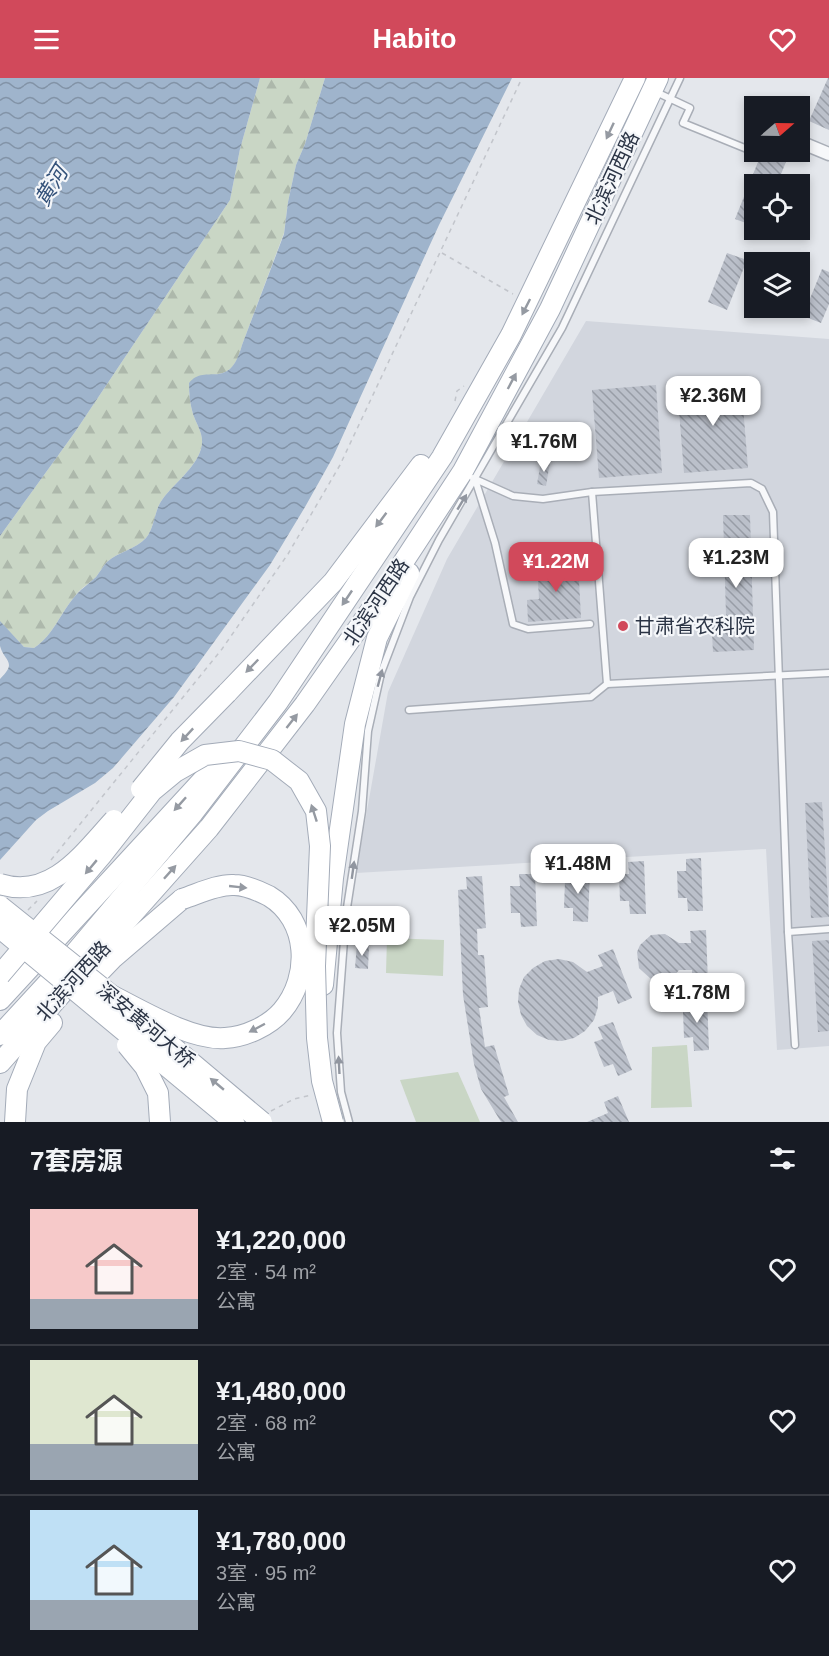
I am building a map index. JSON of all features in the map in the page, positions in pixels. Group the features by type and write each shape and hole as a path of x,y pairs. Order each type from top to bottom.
{"main road":[{"name":"北滨河西路","path":"0,1063 209,828 305,704 387,587 444,500 512,335 634,80"},
{"name":"北滨河西路","path":"0,1035 69,960 171,839 457,467 550,309 660,89"},
{"path":"0,884 14,889 38,886 59,875 91,846 180,741 333,582 412,479 482,371 512,335"},
{"path":"317,1038 333,878 354,736 377,638 444,500"},
{"path":"0,999 195,788 278,702"},
{"path":"0,975 152,791 175,772 205,755 239,751 272,760 299,781 316,811 320,846 315,966 317,1038 322,1081 333,1122"},
{"path":"15,1122 17,1089 36,1042 112,958 182,899 234,885 260,891 281,904 295,922 302,953 298,984 281,1012 256,1031 225,1038 193,1033 153,1017 104,1002"},
{"name":"深安黄河大桥","path":"0,906 234,1122"},
{"path":"112,958 131,916"},
{"name":"深安黄河大桥","path":"0,928 266,1117"},
{"path":"104,1002 145,1067 158,1093 160,1122"},
{"path":"33,1026 68,1005"}],"street":[{"path":"810,145 829,153"}],"lane":[{"path":"660,89 680,78"},
{"path":"634,80 660,89 690,108 683,123 744,148"},
{"path":"457,467 513,496 543,499 592,492 751,483 762,489 773,512 788,932 795,1045"},
{"path":"457,467 495,543 513,624 528,629 590,624"},
{"path":"349,1122 341,1092 337,1034 346,914 362,811 368,731 381,673 410,597 439,540 457,467"},
{"path":"592,492 607,684"},
{"path":"409,710 591,697 607,684 829,673"},
{"path":"788,932 829,929"}],"path":[{"path":"50,863 222,649 288,554 340,465 522,78"},
{"path":"441,253 528,303"},
{"path":"266,1117 294,1099 312,1095"}],"shaded area":[{"name":"甘肃省农科院","path":"586,321 829,339 829,1046 777,1050 766,849 356,873 388,692 447,559"}],"green space":[{"path":"260,78 325,78 305,144 296,165 284,233 238,358 228,371 199,378 189,383 192,410 202,439 201,449 189,469 162,500 146,538 107,562 96,577 70,602 41,643 34,648 24,647 0,622 0,536 75,432 230,200 240,149"},
{"path":"387,938 444,940 443,976 386,973"},
{"path":"687,1045 692,1107 651,1108 652,1047"},
{"path":"458,1072 480,1122 416,1122 400,1080"}],"water":[{"name":"黄河","path":"0,78 260,78 240,149 230,200 75,432 0,536"},
{"path":"325,78 512,78 439,225 333,457 270,565 174,697 113,768 95,783 36,820 0,860 0,679 9,665 0,646 0,621 24,647 34,648 41,643 76,595 96,577 107,562 146,538 162,500 194,463 201,449 202,439 192,410 189,383 203,375 224,373 237,360 284,234 296,165 305,144"}],"building":[{"path":"829,78 829,130 810,121"},
{"path":"758,162 786,162 781,174 753,174"},
{"path":"744,197 744,222 735,219"},
{"path":"727,253 744,259 744,268 727,310 708,302"},
{"path":"822,269 829,272 829,304 821,323 808,318 810,318 810,299"},
{"path":"741,381 748,468 684,473 677,386"},
{"path":"656,385 662,473 599,478 592,390"},
{"path":"541,461 550,462 546,486 537,484"},
{"path":"723,515 750,515 754,650 713,652 711,616 726,615"},
{"path":"578,562 581,618 528,622 527,600 539,599 537,564"},
{"path":"822,802 829,917 811,918 805,803"},
{"path":"701,858 703,911 688,911 687,898 678,898 677,871 686,871 686,859"},
{"path":"644,861 646,914 630,914 629,901 620,901 619,874 629,874 628,862"},
{"path":"575,869 590,870 588,922 573,921 573,908 564,908 565,881 574,881"},
{"path":"519,874 535,874 537,926 521,927 520,913 511,913 510,886 520,886"},
{"path":"482,876 486,928 477,929 478,955 484,955 488,1007 479,1008 485,1047 494,1045 509,1095 504,1097 518,1122 501,1122 481,1089 474,1064 463,995 458,890 467,889 466,877"},
{"path":"706,930 708,983 692,983 692,970 679,970 674,976 659,981 651,979 639,968 637,952 640,945 651,935 665,934 679,943 691,943 690,931"},
{"path":"829,940 829,1031 818,1032 812,941"},
{"path":"357,944 369,945 368,969 355,968"},
{"path":"613,949 632,998 618,1004 613,991 598,997 594,1020 585,1031 574,1038 562,1041 549,1040 537,1035 527,1026 518,1002 519,989 524,977 533,968 545,961 559,959 573,962 587,972 603,966 598,955"},
{"path":"692,998 707,998 709,1050 694,1051 693,1037 684,1038 683,1011 692,1010"},
{"path":"613,1022 632,1070 618,1076 613,1064 604,1067 594,1042 603,1039 598,1027"},
{"path":"618,1096 629,1122 587,1122 608,1113 604,1102"}],"place":[{"name":"甘肃省农科院","path":"623,626"}]}
